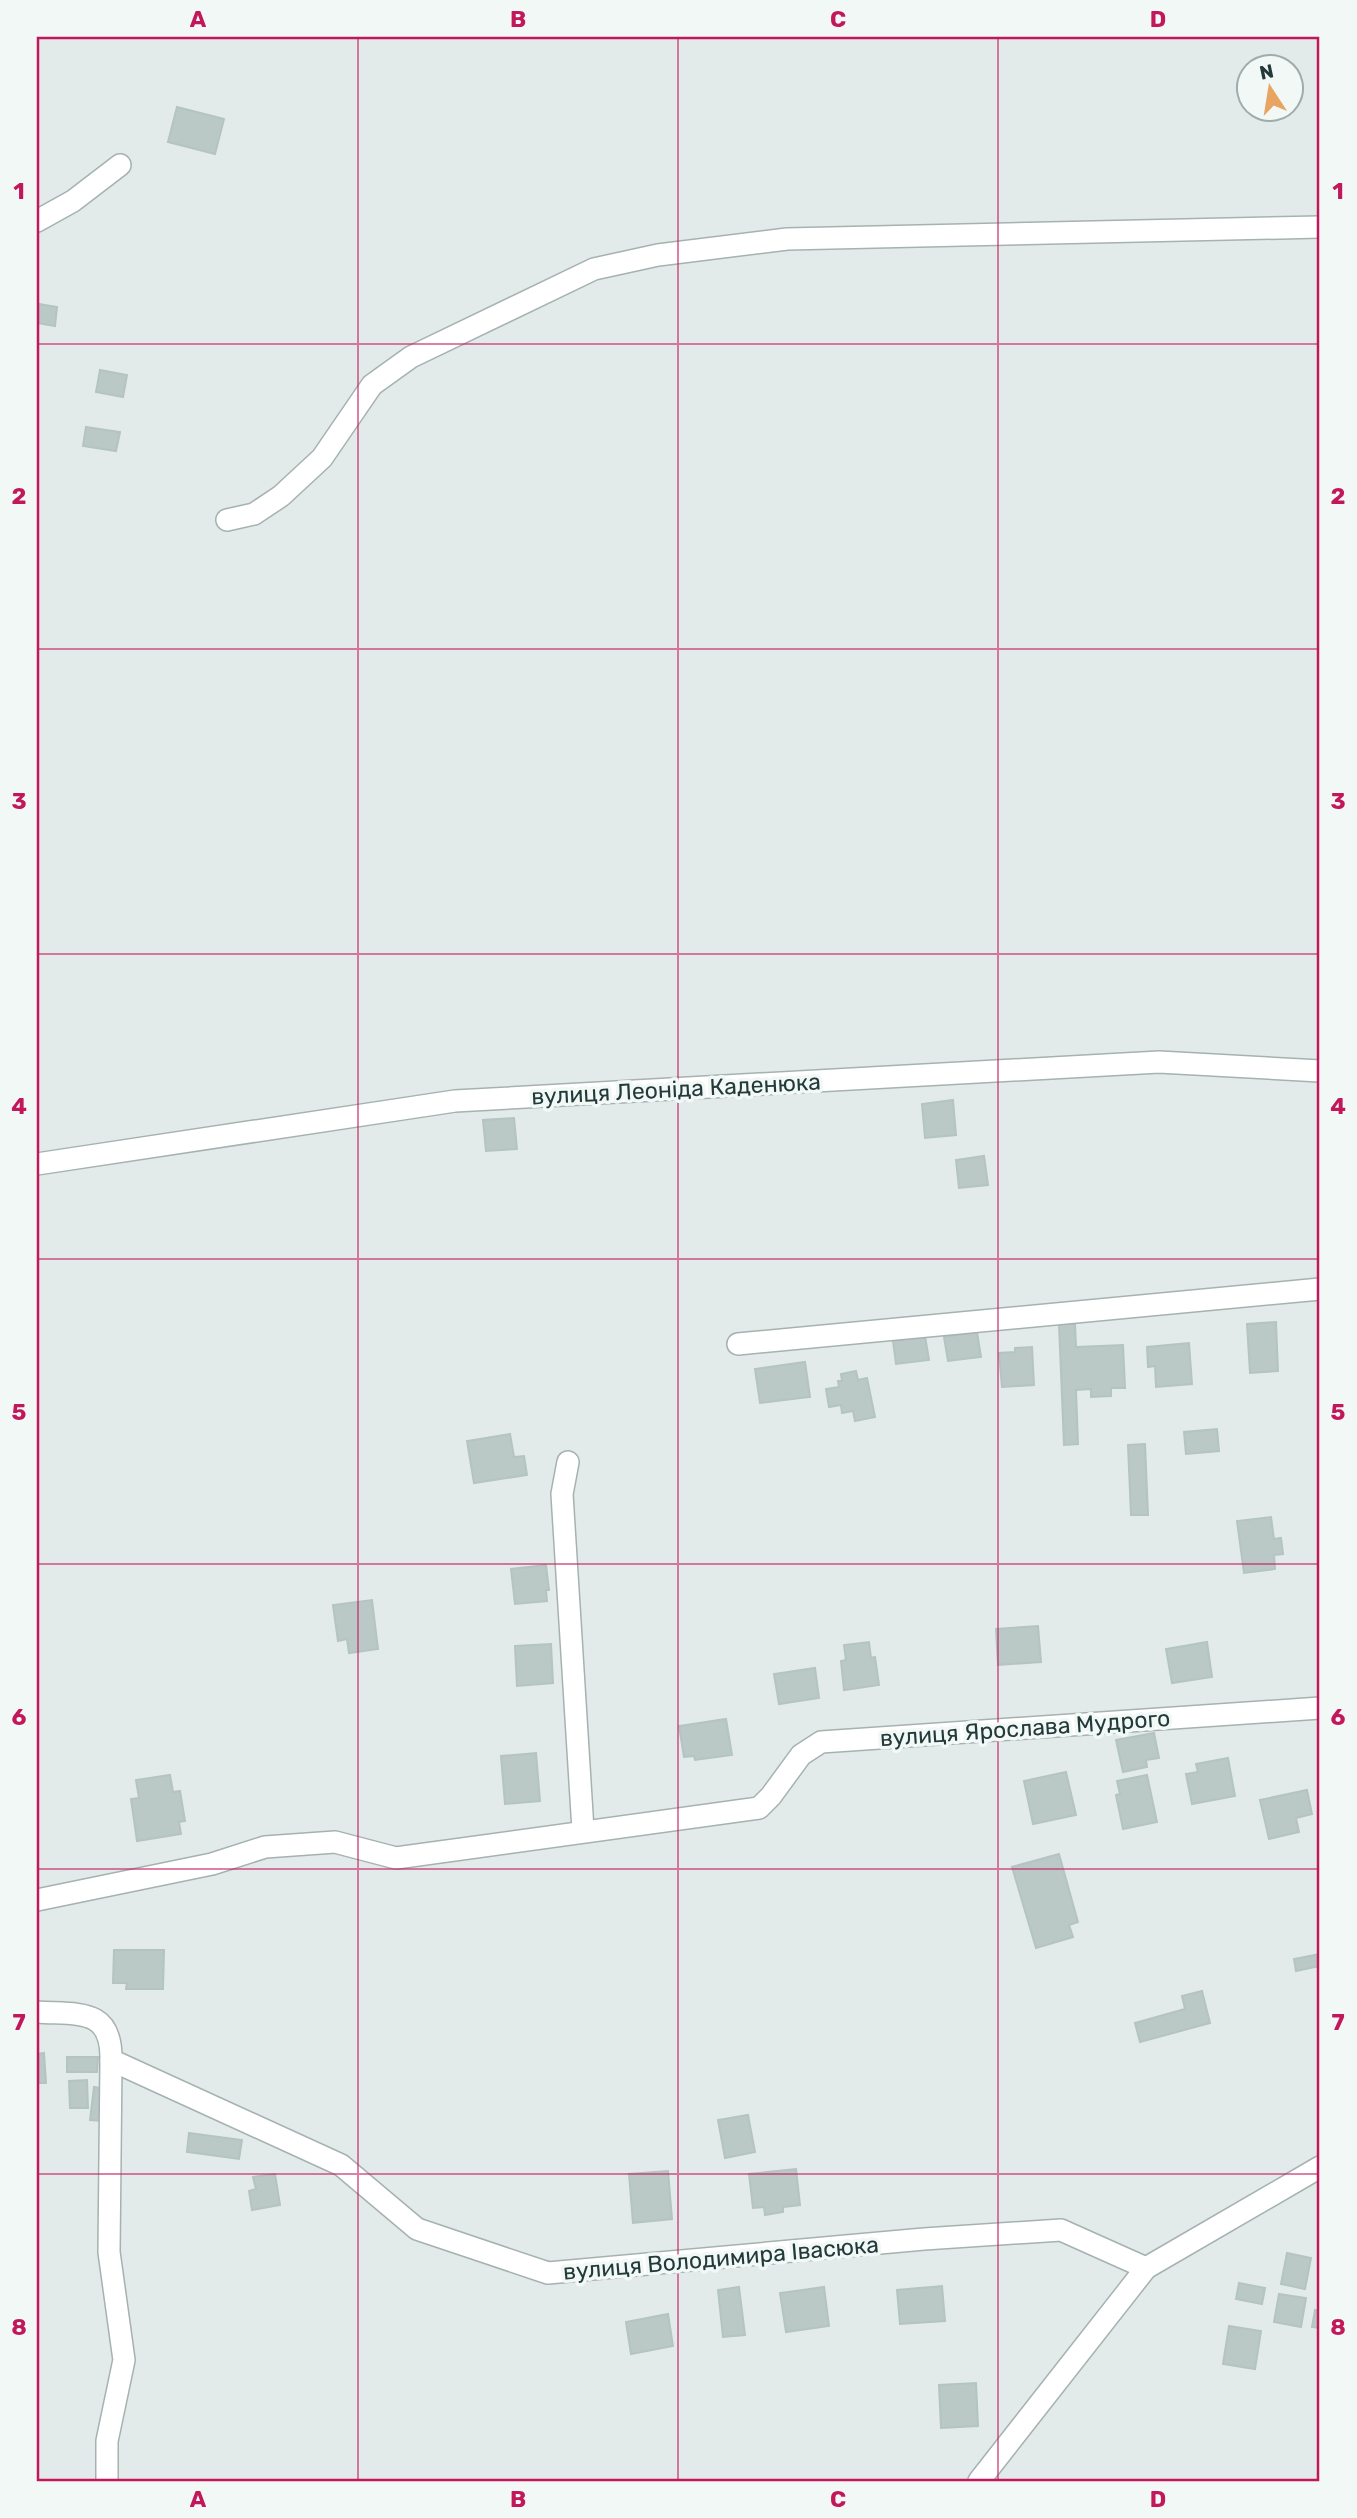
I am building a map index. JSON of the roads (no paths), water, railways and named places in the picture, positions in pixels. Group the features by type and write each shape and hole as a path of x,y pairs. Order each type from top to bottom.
{"street":[{"path":"37,221 73,201 120,165"},
{"path":"227,520 254,514 281,496 323,458 372,385 411,356 594,269 658,255 787,239 1320,228"},
{"name":"вулиця Леоніда Каденюка","path":"37,1164 454,1101 1159,1062 1320,1071"},
{"path":"738,1344 1320,1289"},
{"path":"37,1900 212,1864 265,1847 335,1842 396,1858 583,1830 562,1494 568,1462"},
{"name":"вулиця Ярослава Мудрого","path":"583,1830 759,1808 801,1755 821,1742 1320,1708"},
{"path":"37,2012 91,2016 104,2025 111,2040 109,2252 124,2360 107,2441 107,2481"},
{"name":"вулиця Володимира Івасюка","path":"111,2060 341,2165 417,2229 548,2273 924,2239 1061,2230 1146,2268"},
{"path":"979,2481 1146,2268 1320,2168"}]}
